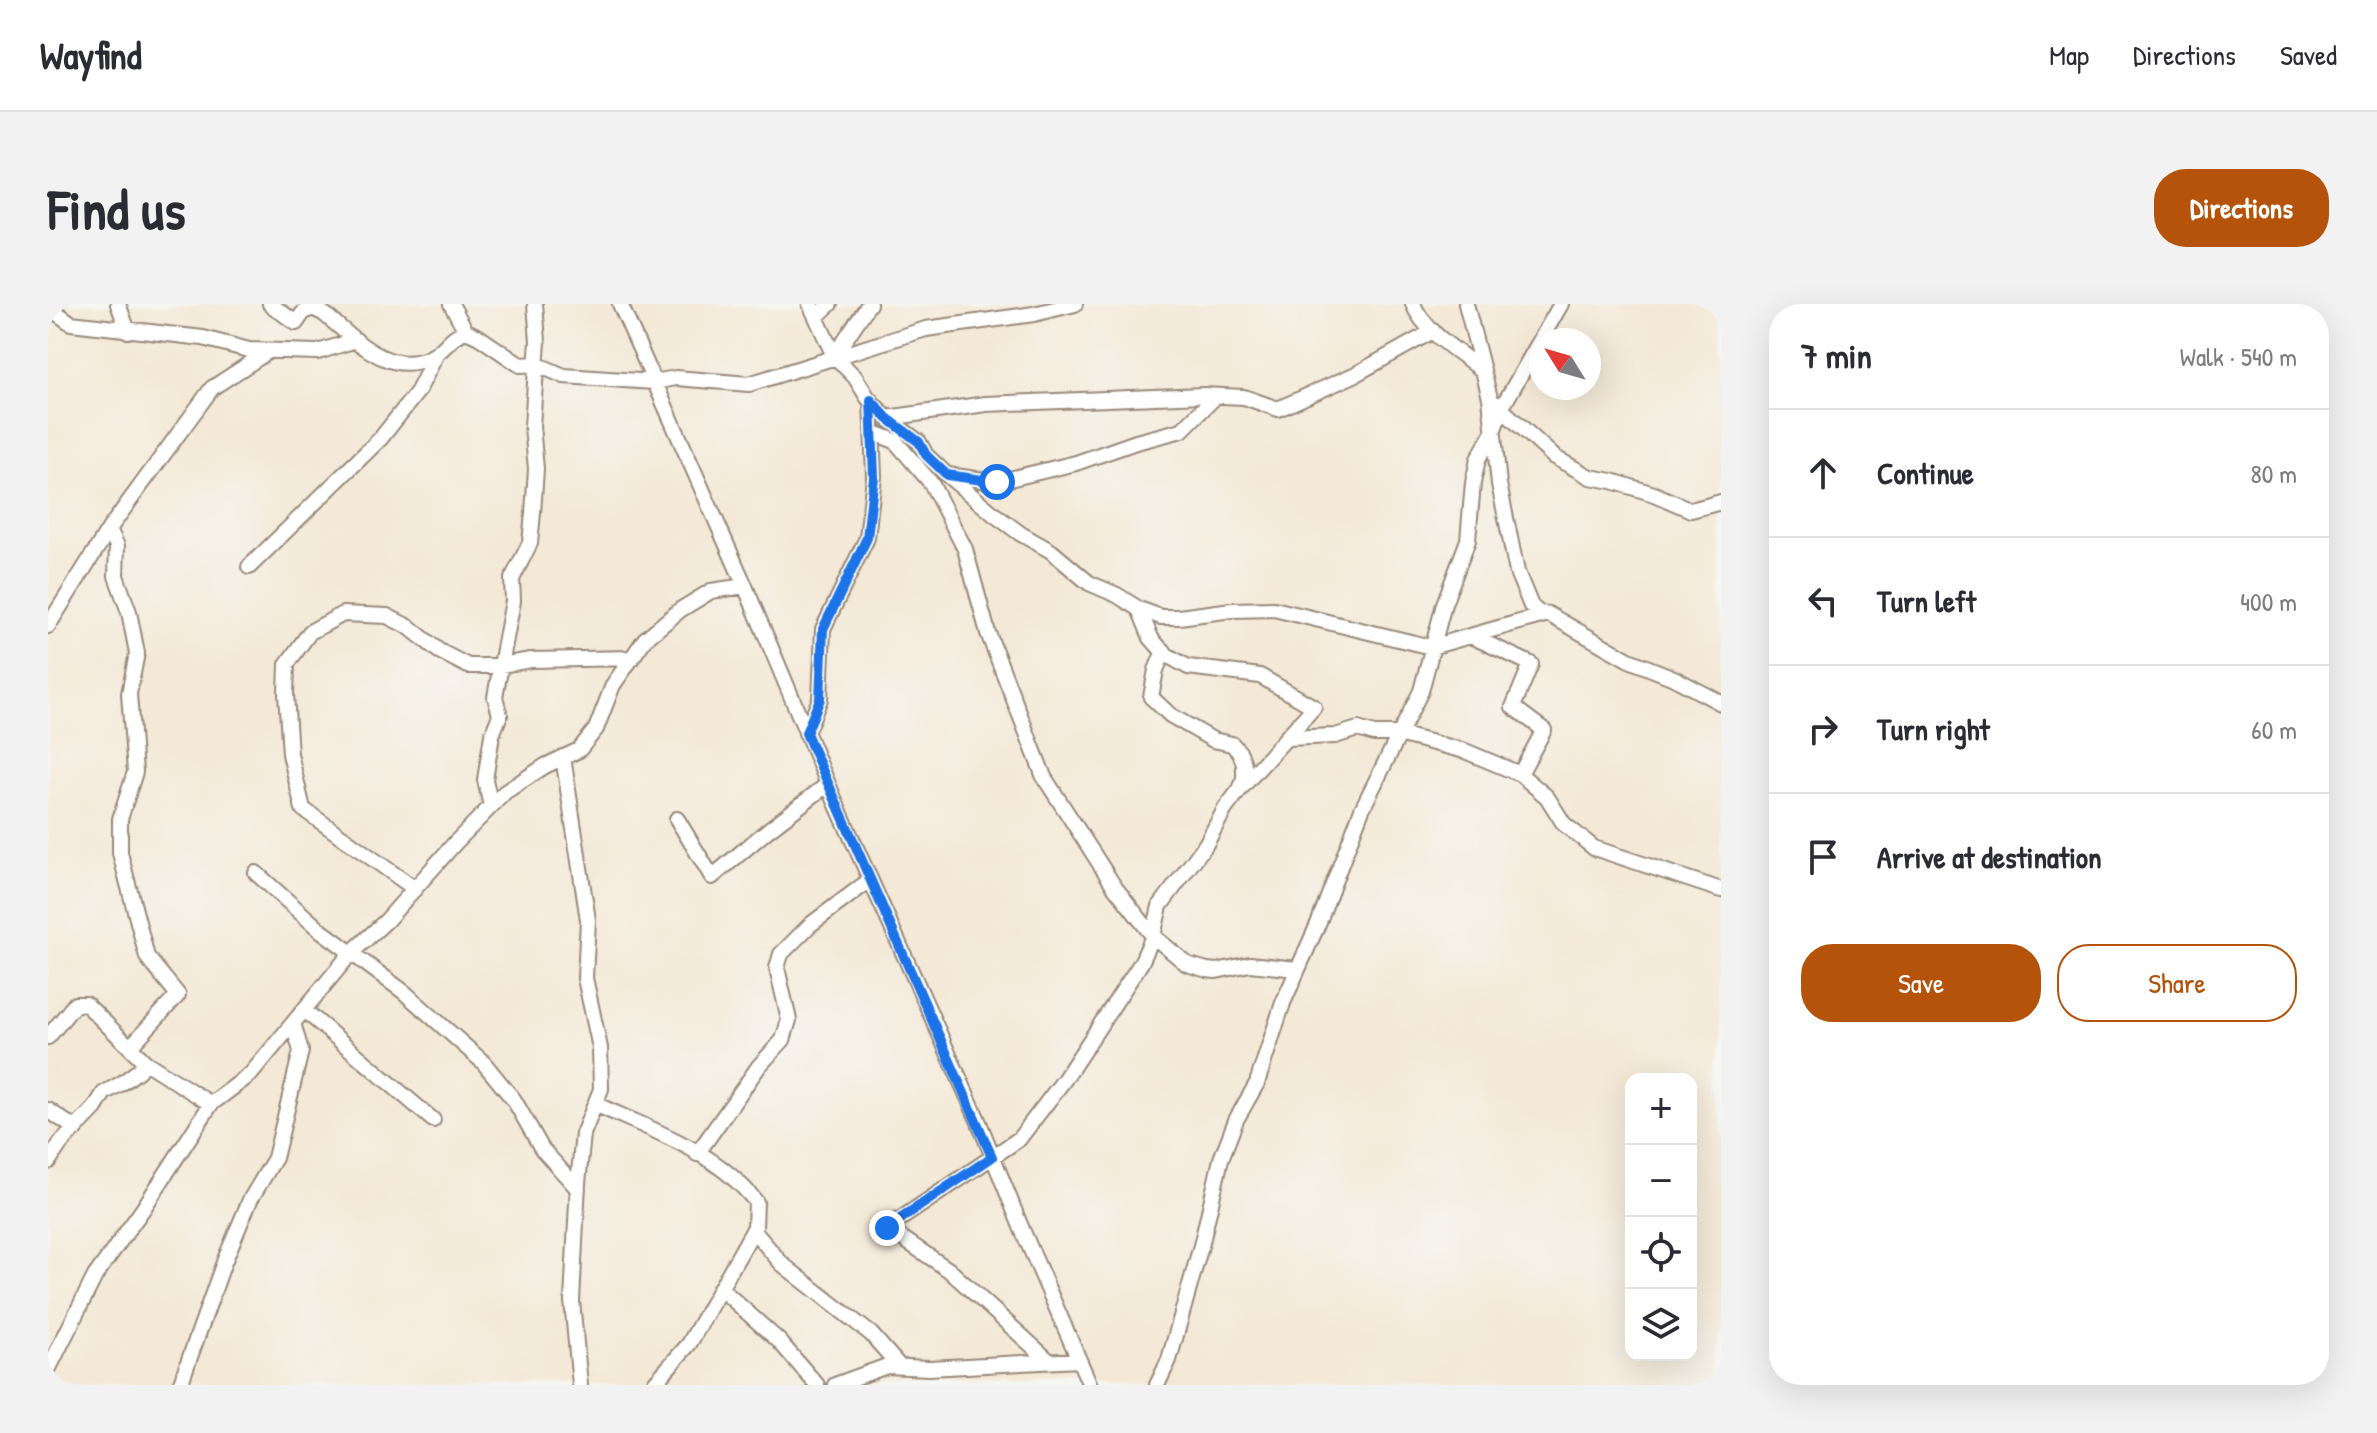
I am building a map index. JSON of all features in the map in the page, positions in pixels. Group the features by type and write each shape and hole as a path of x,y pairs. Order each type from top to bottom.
{"street":[{"path":"118,304 128,331"},
{"path":"270,304 296,323 303,313 312,308 323,313 382,360 422,361 436,354"},
{"path":"451,304 466,331 520,365 536,364 564,376 654,382 676,378 749,384 926,329 1034,314 1075,304"},
{"path":"491,806 485,780 492,735 500,715 495,697 513,601 512,579 530,543 536,469 532,426 538,341 535,304"},
{"path":"620,304 1090,1385"},
{"path":"830,304 813,310 834,356 887,418 919,442 926,455 947,475 1021,534 1051,551 1089,583 1139,609 1161,617 1274,609 1431,647 1548,614"},
{"path":"834,356 869,304"},
{"path":"1413,304 1419,318 1482,370"},
{"path":"1466,304 1482,370 1495,404 1493,432 1499,484 1517,572 1531,606 1629,660 1674,678 1721,703"},
{"path":"1495,404 1561,304"},
{"path":"48,307 71,323 203,338 249,350 318,352 356,340"},
{"path":"249,567 381,438 418,391 436,354 453,336 466,331"},
{"path":"887,418 986,404 1216,396 1244,397 1278,409 1356,374 1433,331"},
{"path":"48,626 109,529 212,388 269,351"},
{"path":"947,475 997,482 1076,463 1182,430 1216,396"},
{"path":"806,733 820,699 823,629 867,538 874,477 871,400"},
{"path":"1495,404 1554,457 1590,477 1654,494 1691,510 1721,502"},
{"path":"872,432 895,441 931,483 965,549 988,633 1044,777 1114,886 1153,936 1187,964 1207,970 1250,964 1297,969"},
{"path":"1157,1385 1169,1360 1221,1159 1236,1120 1257,1083 1283,1003 1318,924 1362,809 1421,691 1444,604 1468,540 1478,459 1493,432"},
{"path":"109,529 117,546 116,576 129,612 137,653 129,694 135,772 120,819 120,853 147,957 178,995 130,1047"},
{"path":"48,1370 95,1276 211,1104 251,1074 351,953 386,921 505,792 579,750 596,729 613,685 645,639 680,610 711,591 745,586"},
{"path":"1049,1361 949,1270 887,1228 1019,1139 1064,1080 1141,963 1153,936 1160,906 1206,844 1225,809 1314,707 1260,676 1188,667 1151,638 1139,609"},
{"path":"415,889 303,809 290,754 287,664 310,632 343,614 387,616 409,627 439,651 468,666 531,660 632,658"},
{"path":"1471,636 1531,664 1513,707 1544,730 1520,774"},
{"path":"1164,651 1156,670 1151,697 1170,715 1213,740 1232,744 1244,764 1241,788"},
{"path":"1287,738 1335,736 1358,729 1374,734 1398,734 1465,751 1520,774 1547,797 1564,824 1594,848 1721,890"},
{"path":"563,757 588,920 585,978 600,1048 601,1089 583,1134 578,1189 572,1301 580,1385"},
{"path":"677,819 712,877 828,784"},
{"path":"256,873 319,929 404,992 483,1062 514,1100 542,1149 578,1189"},
{"path":"697,1154 759,1066 783,1040 789,1020 777,968 781,954 810,925 870,880"},
{"path":"50,1030 75,1004 86,1004 145,1062 211,1104"},
{"path":"304,1010 433,1120"},
{"path":"180,1385 224,1262 250,1200 275,1158 301,1051 293,1023"},
{"path":"48,1162 61,1143 95,1108 104,1093 122,1083 145,1062"},
{"path":"595,1104 678,1140 744,1186 756,1202 753,1230 689,1344 653,1385"},
{"path":"48,1110 76,1129"},
{"path":"753,1230 782,1264 871,1334 900,1367"},
{"path":"720,1288 779,1341 817,1385"},
{"path":"835,1385 887,1366 929,1368 1079,1360"}],"route":[{"path":"887,1228 992,1157 806,733 820,699 823,629 867,538 874,477 871,400 887,418 919,442 926,455 947,475 997,482"}]}
